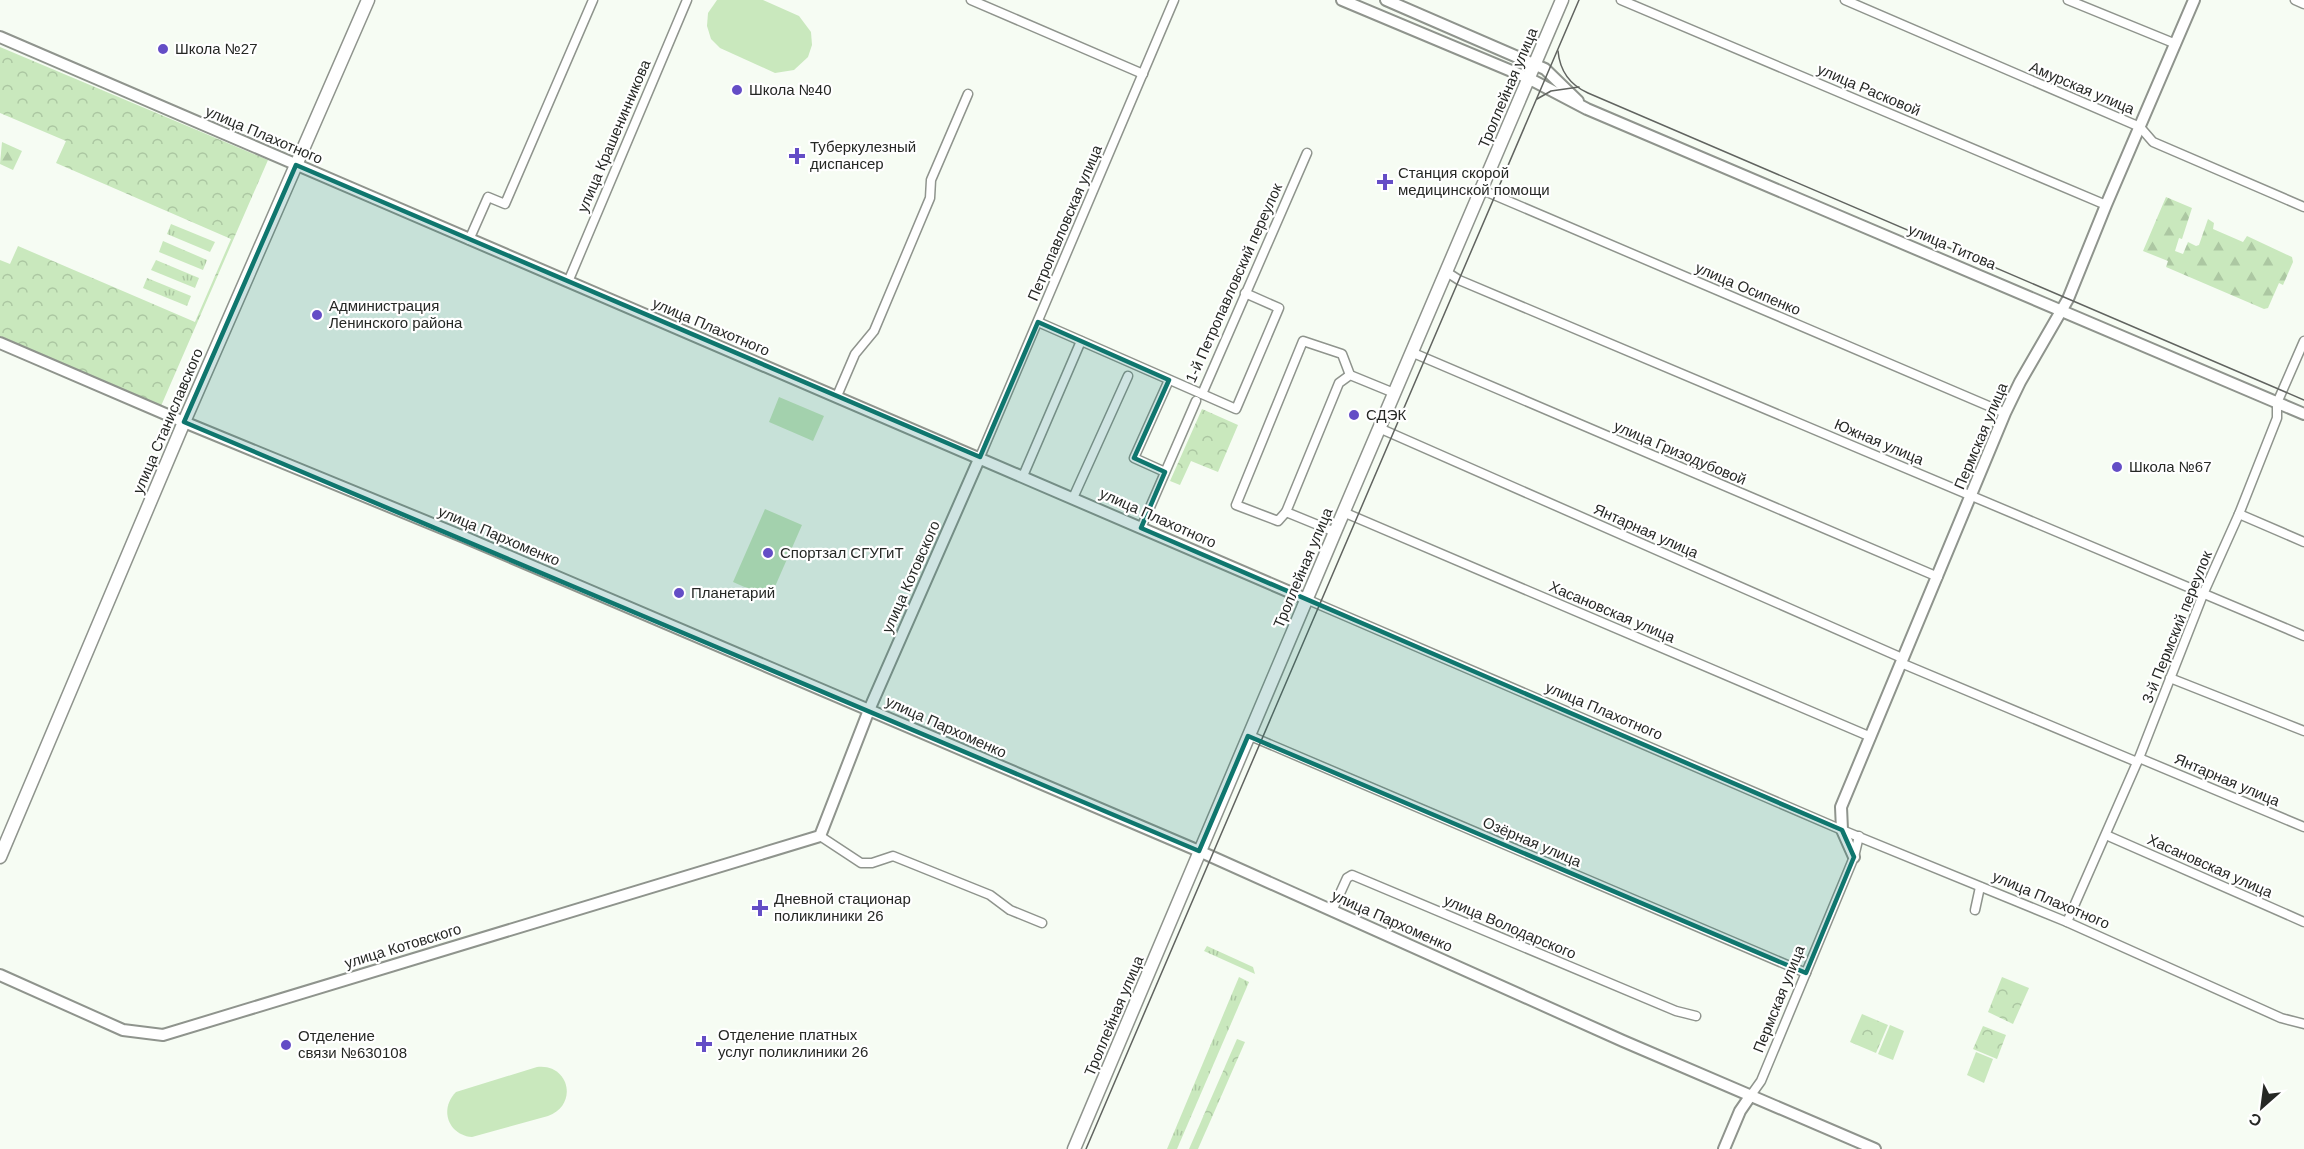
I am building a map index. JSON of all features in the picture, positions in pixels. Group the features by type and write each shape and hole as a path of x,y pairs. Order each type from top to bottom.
{"main road":[{"name":"улица Станиславского","path":"0,856 184,422 368,0"},
{"name":"Троллейная улица","path":"1074,1149 1562,0"}],"street":[{"path":"469,240 488,197 505,204 593,0"},
{"name":"улица Крашенинникова","path":"568,282 687,0"},
{"path":"971,0 1143,74"},
{"name":"Петропавловская улица","path":"980,457 1174,0"},
{"name":"улица Титова","path":"1342,0 1528,78 1587,109 2304,414"},
{"name":"улица Титова","path":"1386,0 1534,64 1548,72 1587,109"},
{"name":"улица Расковой","path":"1621,0 2106,205"},
{"name":"Амурская улица","path":"1845,0 2140,127 2153,142 2304,207"},
{"path":"2068,0 2176,44"},
{"name":"Пермская улица","path":"1854,857 1842,830 1841,807 2005,413 2071,294 2106,205 2194,0"},
{"path":"2295,0 2304,4"},
{"name":"улица Плахотного","path":"0,37 1842,830 2067,922 2281,1018 2304,1024"},
{"path":"837,396 855,354 874,331 930,198 931,180 968,94"},
{"name":"1-й Петропавловский переулок","path":"1141,528 1307,153"},
{"name":"улица Осипенко","path":"1480,189 2005,413"},
{"name":"Южная улица","path":"1445,271 1459,280 2304,636"},
{"path":"1199,398 1236,409 1279,308 1245,293"},
{"name":"1-й Петропавловский переулок","path":"1038,322 1169,380 1199,398"},
{"path":"1023,476 1081,341"},
{"path":"1350,375 1338,383 1286,512 1278,521 1236,505 1303,341 1342,354 1350,375 1394,393"},
{"name":"3-й Пермский переулок","path":"2067,922 2106,836 2204,592 2239,514 2277,418 2277,403 2304,341"},
{"name":"улица Пархоменко","path":"0,343 184,422 464,537 1199,851 1610,1035 1875,1149"},
{"name":"улица Гризодубовой","path":"1411,352 1938,577"},
{"path":"1073,498 1128,376"},
{"path":"1165,472 1134,458 1169,380"},
{"name":"Янтарная улица","path":"1379,428 1902,661 2304,827"},
{"name":"улица Котовского","path":"0,975 123,1030 163,1035 820,836 869,710 980,457"},
{"path":"1286,512 1335,532"},
{"name":"Хасановская улица","path":"1343,512 1871,737"},
{"path":"2239,514 2304,542"},
{"path":"2170,678 2304,731"},
{"name":"Озёрная улица","path":"1248,735 1806,973"},
{"path":"820,836 861,863 893,856 990,895 1010,910 1042,923"},
{"name":"Пермская улица","path":"1724,1149 1740,1111 1761,1081 1854,857 1859,836"},
{"name":"Хасановская улица","path":"2106,836 2304,922"},
{"name":"улица Володарского","path":"1332,910 1347,878 1352,875 1676,1011 1696,1016"},
{"path":"1976,910 1980,886"}],"highlighted area":[{"path":"296,165 980,457 1038,322 1169,380 1134,458 1165,472 1141,528 1842,830 1854,857 1806,973 1248,736 1199,851 184,422"}],"green space":[{"path":"717,0 763,0 799,16 811,32 812,45 808,57 794,70 775,73 720,48 711,39 707,26 708,13"},
{"path":"0,47 268,160 161,406 0,336 0,260 10,264 18,246 195,322 231,239 56,163 66,141 0,113"},
{"path":"2,142 22,151 13,170 0,164"},
{"path":"2166,197 2192,208 2182,239 2179,238 2175,251 2183,254 2188,242 2199,245 2208,219 2214,223 2213,229 2243,242 2247,236 2292,257 2293,262 2283,285 2279,283 2268,308 2264,309 2166,267 2168,261 2143,251"},
{"path":"171,224 215,242 210,252 167,234"},
{"path":"163,241 207,260 203,270 159,252"},
{"path":"156,260 199,278 195,288 151,270"},
{"path":"147,278 191,296 187,306 143,288"},
{"path":"779,397 824,416 813,441 769,422"},
{"path":"1202,409 1238,425 1218,472 1191,461 1180,485 1170,481"},
{"name":"Спортзал СГУГиТ","path":"765,509 802,525 770,598 733,582"},
{"path":"1207,946 1253,967 1255,974 1204,951"},
{"path":"1239,977 1249,982 1177,1149 1167,1149"},
{"path":"2002,977 2029,988 2013,1024 1988,1012"},
{"path":"1862,1014 1888,1025 1876,1053 1850,1042"},
{"path":"1890,1025 1904,1031 1893,1060 1878,1054"},
{"path":"1983,1026 2006,1035 1997,1059 1973,1049"},
{"path":"1237,1039 1245,1042 1198,1149 1189,1149"},
{"path":"1976,1052 1993,1059 1984,1083 1967,1075"},
{"path":"537,1067 557,1071 563,1078 567,1095 558,1111 548,1116 472,1137 457,1132 452,1126 447,1113 451,1099 456,1092"}],"tram line":[{"path":"1086,1149 1579,0"},
{"path":"1558,51 1567,77 1588,93 2304,400"},
{"path":"1537,99 1551,91 1579,87"}],"place":[{"name":"Школа №27","path":"163,49"},
{"name":"Школа №40","path":"737,90"},
{"name":"Туберкулезный диспансер","path":"797,156"},
{"name":"Станция скорой медицинской помощи","path":"1385,182"},
{"name":"Администрация Ленинского района","path":"317,315"},
{"name":"СДЭК","path":"1354,415"},
{"name":"Школа №67","path":"2117,467"},
{"name":"Спортзал СГУГиТ","path":"768,553"},
{"name":"Планетарий","path":"679,593"},
{"name":"Дневной стационар поликлиники 26","path":"760,908"},
{"name":"Отделение платных услуг поликлиники 26","path":"704,1044"},
{"name":"Отделение связи №630108","path":"286,1045"}]}
